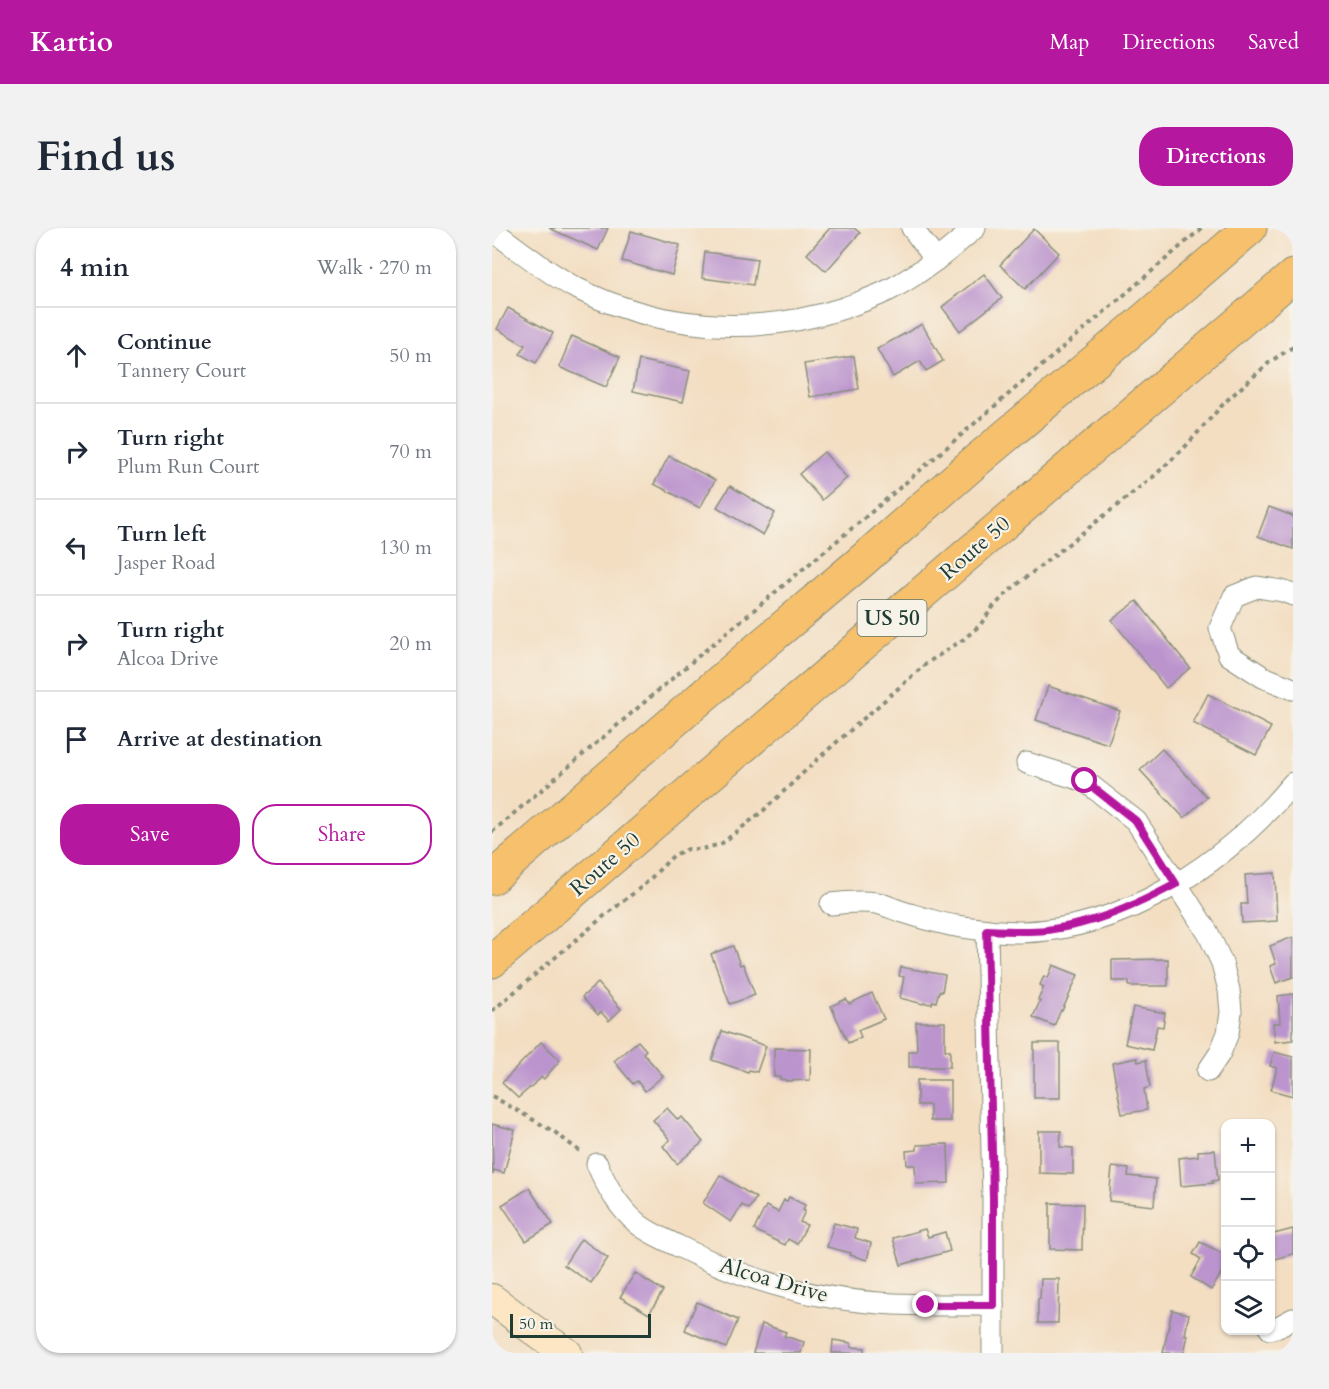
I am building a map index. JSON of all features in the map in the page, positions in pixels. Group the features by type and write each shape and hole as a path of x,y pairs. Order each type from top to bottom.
{"highway":[{"name":"US 50","path":"492,878 1250,228"},
{"name":"Route 50","path":"492,961 1293,276"}],"main road":[{"path":"492,1299 567,1353"}],"street":[{"path":"912,228 936,260"},
{"path":"492,230 544,269 605,301 670,320 705,325 750,326 824,314 866,300 891,289 936,260 975,228"},
{"path":"1293,595 1257,587 1234,596 1220,628 1229,656 1263,677 1293,689"},
{"path":"1027,764 1085,781 1136,821 1208,933 1222,963 1229,990 1231,1012 1228,1033 1220,1053 1208,1071"},
{"path":"831,904 853,901 878,904 952,925 987,930 1020,932 1086,923 1145,901 1214,860 1282,797 1293,783"},
{"path":"987,930 993,1198 993,1353"},
{"name":"Alcoa Drive","path":"597,1164 606,1186 620,1207 638,1224 698,1256 741,1274 786,1288 832,1298 879,1303 993,1305"},
{"path":"1275,1328 1293,1319"}],"path":[{"path":"492,832 868,515 1202,228"},
{"path":"492,1011 595,923 644,885 675,855 688,849 702,849 721,844 763,810 927,663 964,639 980,625 1009,591 1153,477 1184,448 1226,401 1271,361 1293,347"},
{"path":"492,1096 556,1133 597,1164"}],"building":[{"path":"549,228 608,228 598,250"},
{"path":"830,228 854,228 860,233 826,271 807,254"},
{"path":"1034,229 1059,253 1025,289 1000,265"},
{"path":"631,231 680,245 672,275 622,261"},
{"path":"705,252 757,259 753,285 702,278"},
{"path":"984,274 1002,298 960,331 942,307"},
{"path":"508,308 553,333 536,363 520,354 525,345 497,329"},
{"path":"922,324 943,361 926,371 920,361 893,377 877,349"},
{"path":"572,336 620,357 606,387 559,367"},
{"path":"854,356 859,389 810,397 804,364"},
{"path":"639,360 690,371 683,402 633,391"},
{"path":"824,452 847,478 822,500 799,474"},
{"path":"669,456 715,480 700,508 654,484"},
{"path":"730,486 775,513 763,535 717,507"},
{"path":"1269,507 1293,516 1293,549 1258,536"},
{"path":"1137,601 1190,668 1166,688 1112,620"},
{"path":"1048,686 1120,711 1108,744 1036,720"},
{"path":"1208,694 1271,727 1256,755 1193,723"},
{"path":"1162,749 1207,797 1184,818 1140,770"},
{"path":"1275,873 1277,921 1242,923 1241,904 1247,904 1245,875"},
{"path":"1293,937 1293,977 1276,983 1270,966 1276,964 1270,946"},
{"path":"733,946 755,995 730,1004 711,954"},
{"path":"1168,959 1168,986 1129,986 1129,981 1112,981 1112,960"},
{"path":"1053,965 1078,975 1054,1026 1033,1017 1044,987 1040,985 1044,976 1048,978"},
{"path":"901,967 945,975 942,992 939,991 936,1002 923,1004 900,998 904,977 899,976"},
{"path":"598,983 621,1009 609,1021 601,1012 598,1015 582,997"},
{"path":"872,993 884,1019 858,1030 861,1037 848,1043 831,1006 846,999 849,1004"},
{"path":"1293,994 1293,1040 1275,1042 1273,1023 1280,1023 1278,996"},
{"path":"1133,1007 1165,1013 1163,1027 1157,1026 1152,1050 1125,1044"},
{"path":"916,1022 945,1022 945,1050 950,1050 950,1067 909,1067 909,1051 917,1051"},
{"path":"722,1031 766,1046 757,1072 749,1070 748,1072 712,1060"},
{"path":"638,1041 646,1050 643,1053 663,1076 645,1091 637,1081 633,1084 614,1061"},
{"path":"541,1042 560,1060 544,1079 542,1077 518,1098 502,1083"},
{"path":"1034,1043 1060,1043 1060,1098 1034,1098"},
{"path":"774,1048 811,1049 810,1080 786,1081 780,1077 774,1077"},
{"path":"1274,1052 1293,1057 1293,1096 1271,1090 1277,1068 1270,1066"},
{"path":"1137,1058 1138,1062 1146,1060 1150,1087 1144,1089 1147,1110 1122,1114 1112,1063"},
{"path":"917,1080 950,1080 950,1121 930,1121 930,1105 917,1105"},
{"path":"667,1108 678,1120 682,1117 703,1142 677,1164 663,1146 670,1140 653,1120"},
{"path":"492,1124 515,1130 504,1173 494,1170 493,1175"},
{"path":"1039,1131 1061,1131 1060,1147 1073,1148 1073,1174 1039,1173"},
{"path":"948,1144 949,1183 916,1184 915,1165 907,1165 906,1151 917,1150 917,1145"},
{"path":"1215,1150 1218,1180 1212,1181 1213,1183 1181,1186 1179,1158 1198,1156 1198,1151"},
{"path":"1112,1167 1129,1169 1128,1176 1156,1179 1154,1206 1109,1201"},
{"path":"720,1175 756,1198 749,1209 742,1205 731,1222 703,1203"},
{"path":"529,1188 553,1224 526,1241 502,1205"},
{"path":"789,1197 805,1205 800,1222 807,1225 797,1244 788,1239 785,1245 754,1230 766,1206 778,1212 784,1200 787,1201"},
{"path":"1050,1203 1083,1204 1082,1250 1050,1249"},
{"path":"834,1223 857,1229 855,1238 871,1243 867,1260 827,1247"},
{"path":"925,1229 928,1237 945,1232 950,1251 901,1265 893,1238"},
{"path":"1293,1229 1293,1254 1275,1259 1275,1234"},
{"path":"581,1239 608,1258 591,1283 564,1265"},
{"path":"1200,1242 1221,1252 1221,1274 1211,1290 1191,1277 1201,1259 1193,1254"},
{"path":"635,1273 663,1291 649,1314 620,1297"},
{"path":"1041,1279 1059,1279 1058,1323 1038,1323"},
{"path":"697,1302 738,1320 726,1348 685,1330"},
{"path":"1172,1310 1189,1314 1184,1353 1163,1353"},
{"path":"762,1324 786,1332 784,1336 804,1342 801,1353 753,1353"},
{"path":"833,1340 851,1343 851,1347 865,1348 865,1353 832,1353"}],"route":[{"path":"926,1305 993,1305 987,930 1020,932 1086,923 1145,901 1176,884 1136,821 1085,781"}]}
